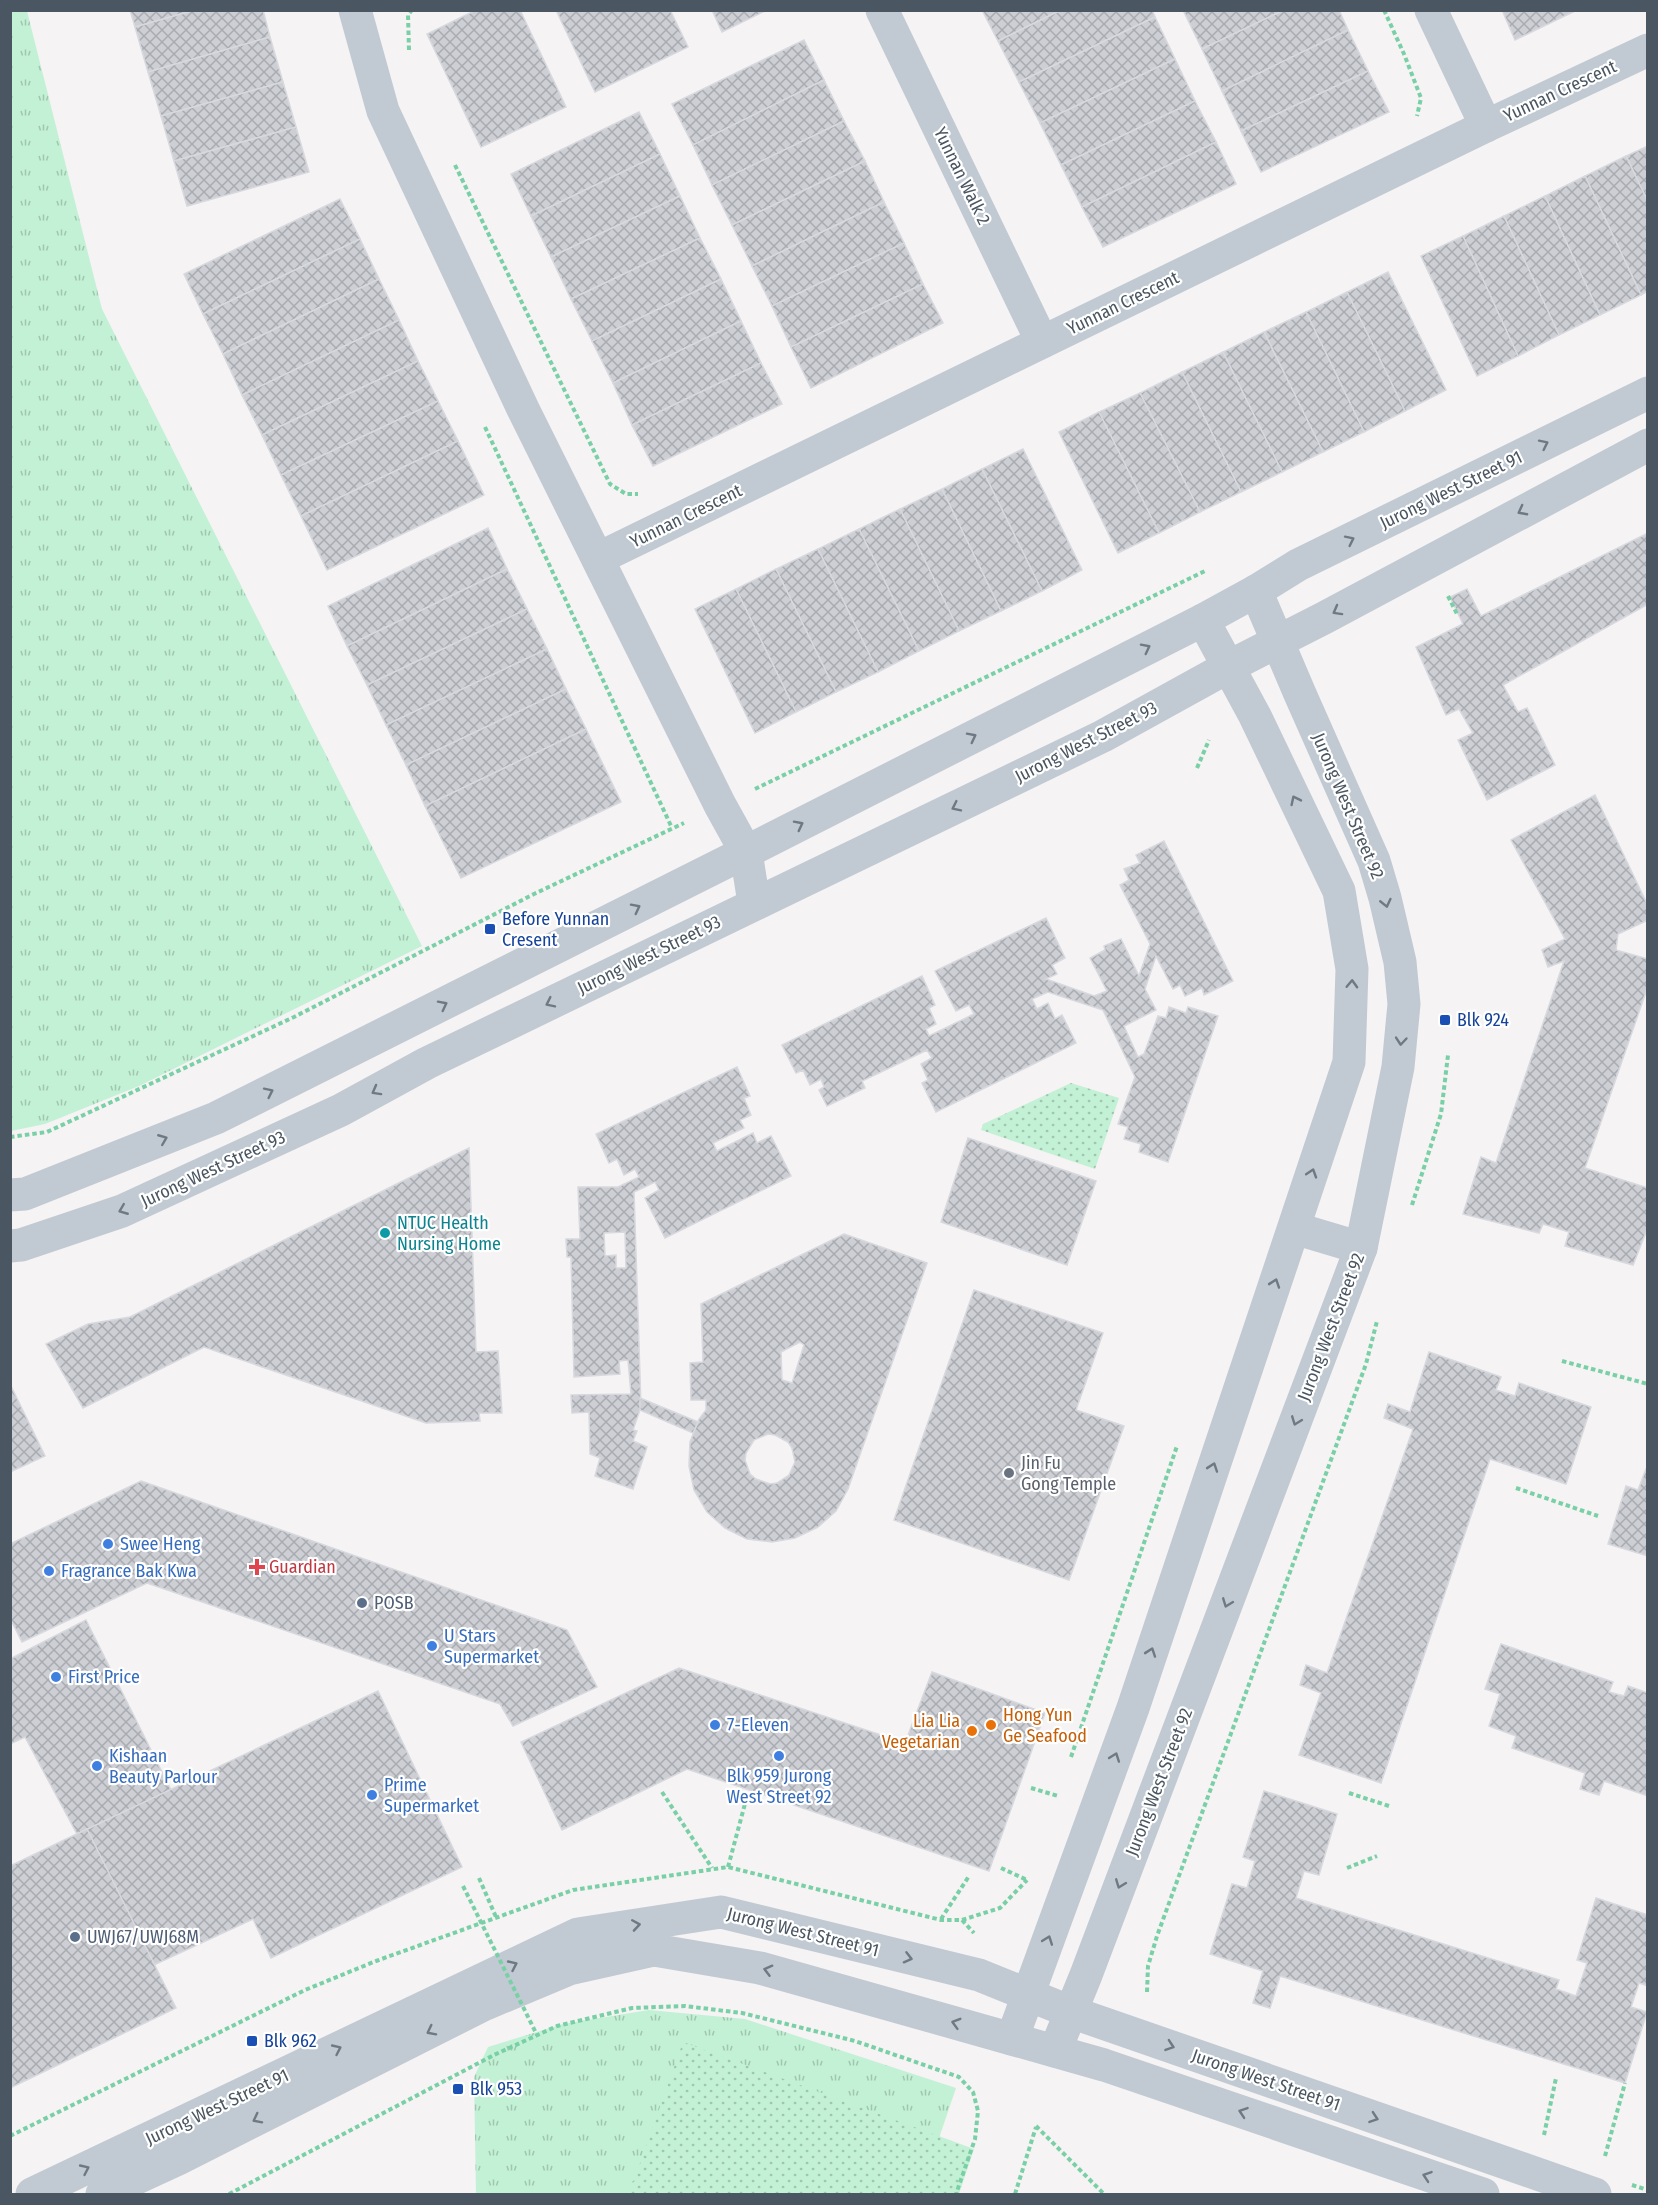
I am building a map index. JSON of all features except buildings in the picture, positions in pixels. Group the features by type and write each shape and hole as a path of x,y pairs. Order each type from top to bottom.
{"street":[{"path":"355,10 382,111 523,409 720,805 747,852 753,903"},
{"name":"Yunnan Walk 2","path":"882,10 1042,342"},
{"path":"1431,10 1486,126"},
{"name":"Yunnan Crescent","path":"599,558 1486,126 1647,50"},
{"name":"Jurong West Street 91","path":"1256,591 1298,565 1647,393"},
{"path":"1279,641 1647,445"},
{"path":"10,1195 25,1194 216,1118 747,852 1256,591"},
{"name":"Jurong West Street 92","path":"1055,2051 1361,1248 1398,1067 1404,1004 1400,962 1374,861 1256,591"},
{"path":"1012,2039 1133,1708 1349,1062 1352,969 1339,891 1255,716 1203,620"},
{"name":"Jurong West Street 93","path":"10,1246 33,1241 122,1211 341,1110 427,1063 753,903 1103,736 1279,641"},
{"path":"1294,1228 1361,1248"},
{"name":"Jurong West Street 91","path":"32,2194 578,1934 721,1912 979,1975 1071,2012 1595,2194"},
{"name":"Jurong West Street 91","path":"102,2194 178,2159 483,2005 569,1969 654,1950 759,1968 1104,2065 1483,2194"}],"path":[{"path":"411,60 407,13 412,10"},
{"path":"1384,10 1421,98 1413,123"},
{"path":"449,155 610,484 626,494 647,494"},
{"path":"747,793 1216,566"},
{"path":"1197,768 1209,740"},
{"path":"10,1137 47,1132 294,1017 534,894 684,823"},
{"path":"1409,1214 1441,1114 1448,1055"},
{"path":"1147,1992 1148,1966 1157,1936 1366,1364 1380,1311"},
{"path":"1562,1361 1647,1384"},
{"path":"1068,1765 1177,1446"},
{"path":"1516,1488 1598,1516"},
{"path":"1054,1807 1061,1786"},
{"path":"1031,1788 1058,1796"},
{"path":"662,1792 712,1868"},
{"path":"1349,1793 1389,1806"},
{"path":"728,1867 746,1800"},
{"path":"1347,1868 1377,1856"},
{"path":"10,2136 304,1990 376,1961 573,1890 728,1867 941,1920 962,1920 1000,1908 1027,1880 1031,1869"},
{"path":"1001,1868 1027,1880"},
{"path":"941,1920 969,1876"},
{"path":"479,1878 496,1917"},
{"path":"463,1886 537,2035"},
{"path":"229,2194 494,2055 557,2026 632,2008 685,2006 742,2013 855,2041 959,2078 973,2092 978,2111 975,2139 956,2194"},
{"path":"1542,2143 1556,2078"},
{"path":"1603,2163 1624,2083"},
{"path":"1015,2194 1036,2126 1104,2194"}],"green space":[{"path":"10,11 27,11 102,309 422,946 139,1086 45,1124 11,1131"},
{"path":"1071,1083 1119,1098 1095,1169 981,1130 983,1124"},
{"path":"649,2010 745,2019 956,2088 920,2194 476,2194 474,2077 488,2047 563,2024"},
{"path":"683,2042 974,2149 959,2194 629,2194"}],"place":[{"name":"Before Yunnan Cresent","path":"490,929"},
{"name":"Blk 924","path":"1445,1020"},
{"name":"NTUC Health Nursing Home","path":"385,1233"},
{"name":"Jin Fu Gong Temple","path":"1009,1473"},
{"name":"Swee Heng","path":"108,1544"},
{"name":"Guardian","path":"257,1567"},
{"name":"Fragrance Bak Kwa","path":"49,1571"},
{"name":"POSB","path":"362,1603"},
{"name":"U Stars Supermarket","path":"432,1646"},
{"name":"First Price","path":"56,1677"},
{"name":"7-Eleven","path":"715,1725"},
{"name":"Hong Yun Ge Seafood","path":"991,1725"},
{"name":"Lia Lia Vegetarian","path":"972,1731"},
{"name":"Blk 959 Jurong West Street 92","path":"779,1756"},
{"name":"Kishaan Beauty Parlour","path":"97,1766"},
{"name":"Prime Supermarket","path":"372,1795"},
{"name":"UWJ67/UWJ68M","path":"75,1937"},
{"name":"Blk 962","path":"252,2041"},
{"name":"Blk 953","path":"458,2089"}]}
